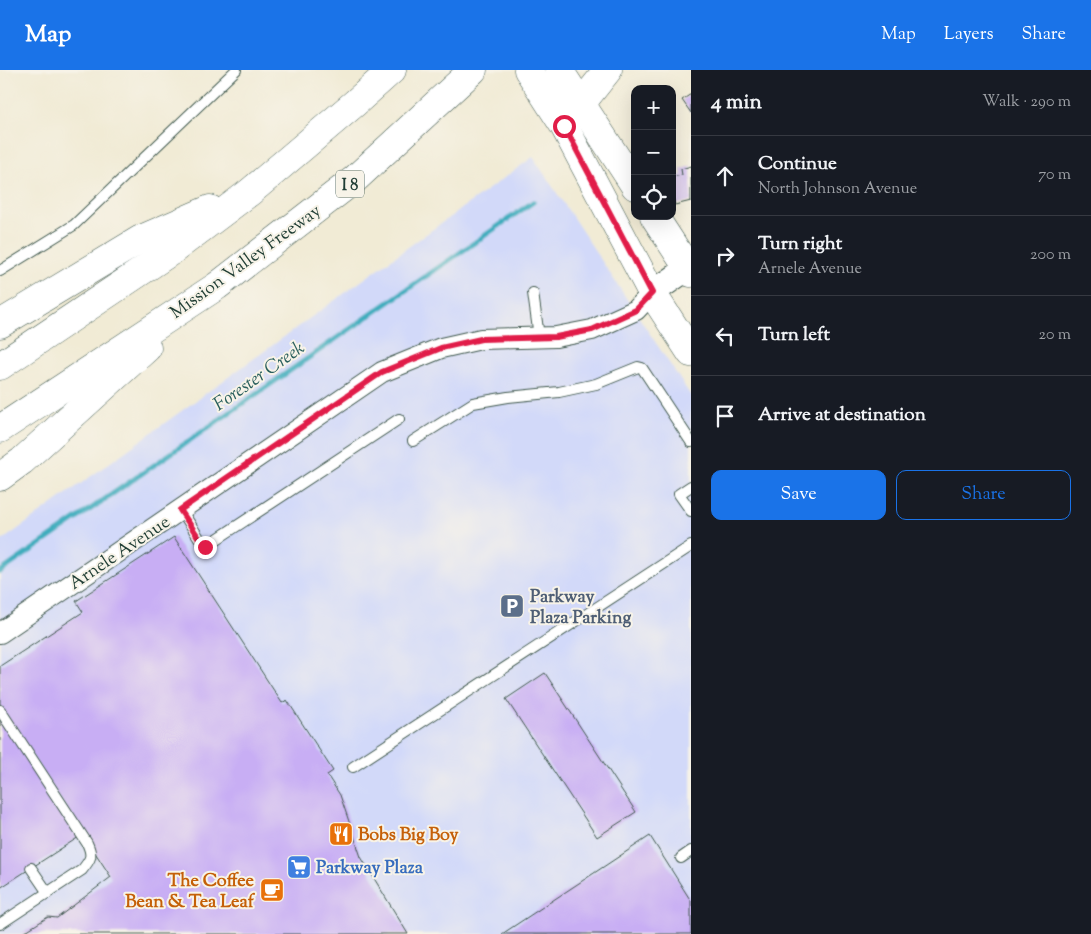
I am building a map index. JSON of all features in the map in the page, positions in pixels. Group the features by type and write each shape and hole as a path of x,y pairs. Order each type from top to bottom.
{"main road":[{"path":"0,366 173,250 250,192 392,70"},
{"name":"Mission Valley Freeway","path":"0,429 217,286 355,179 473,70"},
{"path":"528,70 564,126 652,293 691,353"},
{"path":"559,70 631,180"},
{"path":"581,104 608,70"},
{"path":"0,324 141,239 250,192"},
{"path":"657,220 690,269"},
{"path":"0,478 22,461 217,286"}],"street":[{"name":"Arnele Avenue","path":"0,633 382,372 441,348 481,339 556,337 592,330 636,310 652,293 690,269"}],"lane":[{"path":"0,272 74,224 236,70"},
{"path":"533,293 539,337"},
{"path":"413,441 473,403 508,397 559,392 596,384 638,367 642,368 691,442"},
{"path":"180,510 205,547 399,419"},
{"path":"691,486 679,494 691,511"},
{"path":"353,767 691,546"},
{"path":"0,710 88,843 92,852 90,861 82,870 0,924"},
{"path":"681,858 691,851"},
{"path":"31,868 48,893"}],"shaded area":[{"path":"533,157 691,396 691,934 0,934 0,542"}],"building":[{"path":"691,94 691,113 682,100"},
{"path":"691,166 691,201 676,205 676,176 682,175 681,169"},
{"path":"174,537 282,703 287,700 333,771 327,775 340,795 361,857 408,934 21,934 48,917 57,918 111,877 0,707 0,666 83,612 76,601"},
{"path":"545,673 636,812 597,837 506,699"},
{"path":"0,719 79,837 0,888"},
{"path":"650,836 691,901 691,934 502,934"}],"waterway":[{"name":"Forester Creek","path":"0,572 533,202"}],"place":[{"name":"Parkway Plaza Parking","path":"512,606"},
{"name":"Bobs Big Boy","path":"341,834"},
{"name":"Parkway Plaza","path":"299,867"},
{"name":"The Coffee Bean & Tea Leaf","path":"272,890"}],"route":[{"path":"205,547 180,510 382,372 441,348 481,339 556,337 592,330 636,310 652,293 564,126"}]}
